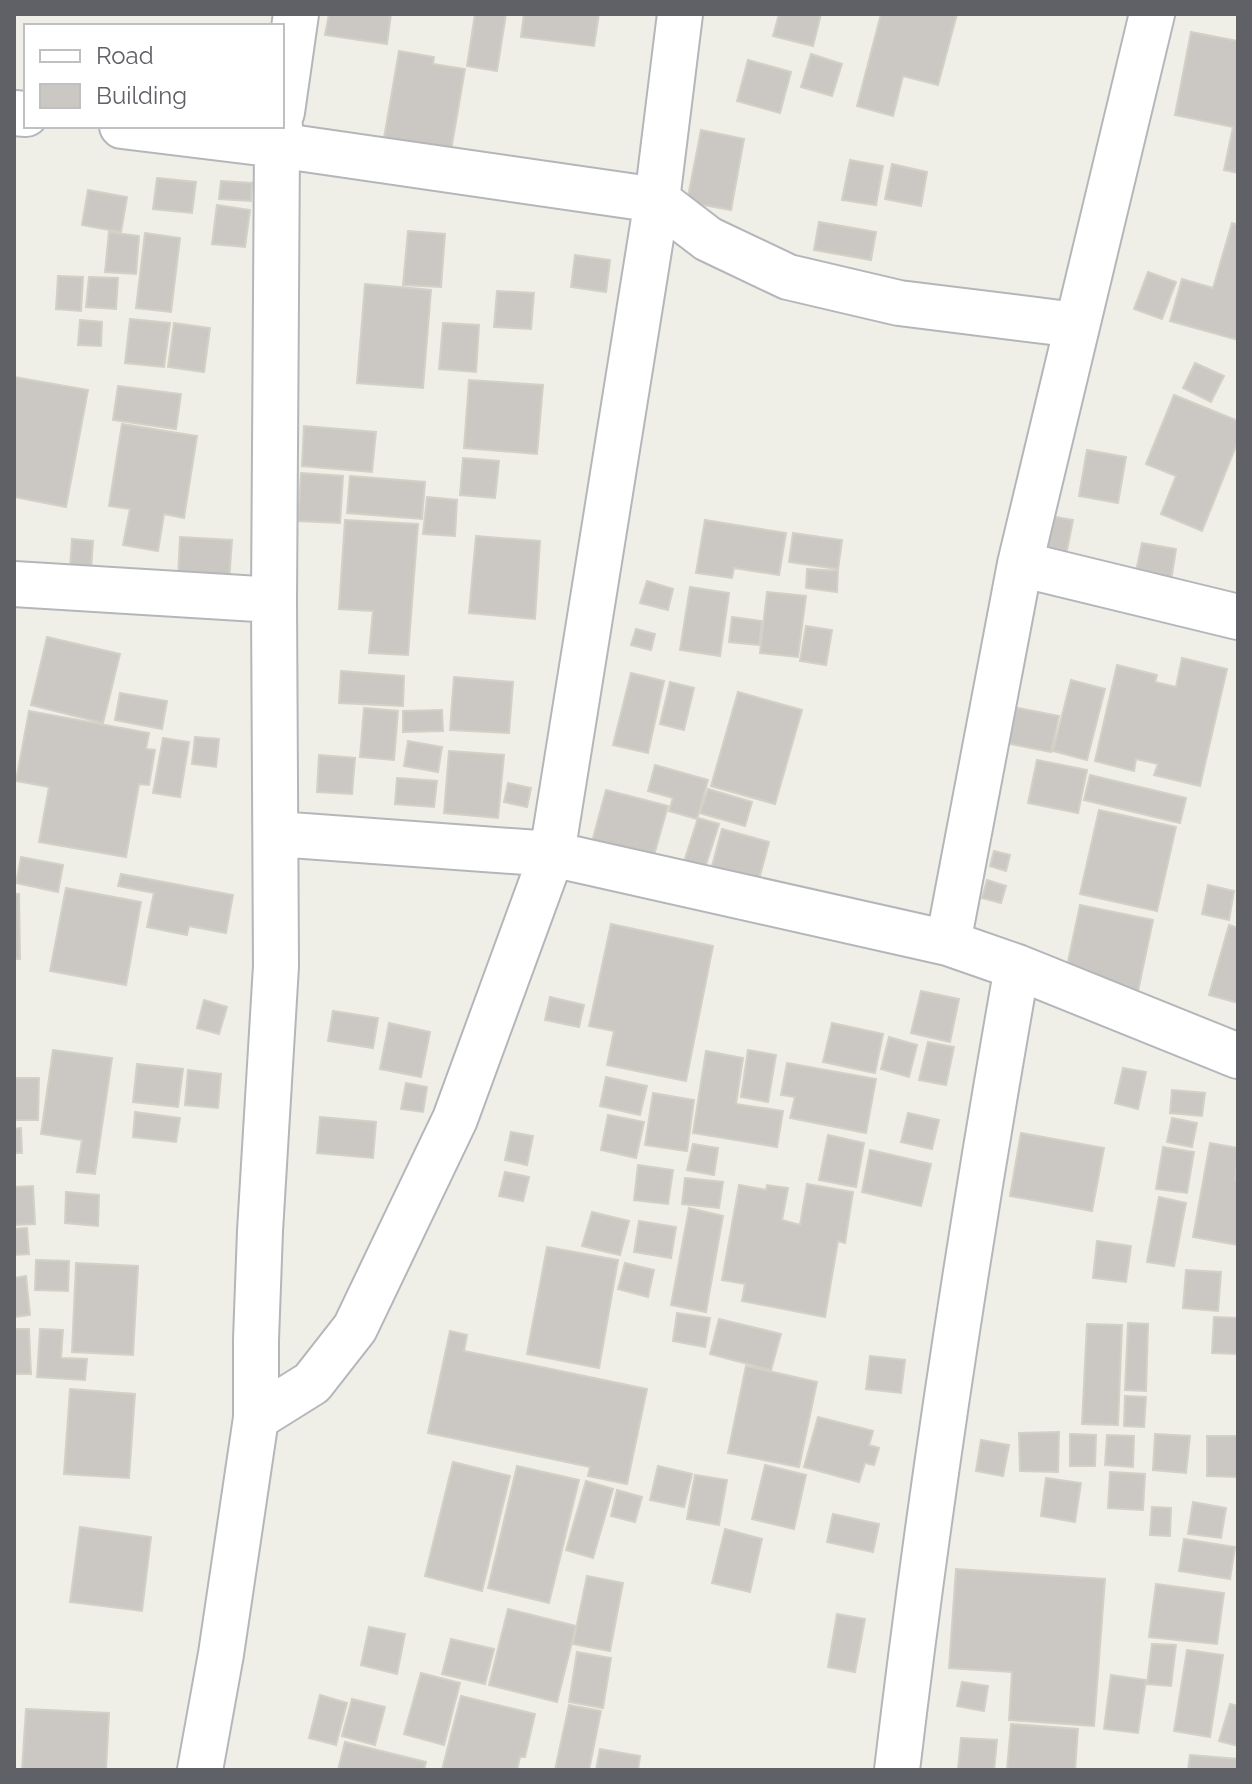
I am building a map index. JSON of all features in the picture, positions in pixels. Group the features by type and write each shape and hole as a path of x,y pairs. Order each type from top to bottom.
{"street":[{"path":"284,100 296,14"},
{"path":"256,1418 312,1383 355,1328 455,1119 552,854 657,200 680,14"},
{"path":"948,943 1020,564 1152,14"},
{"path":"200,1770 221,1654 256,1418 260,1231 276,966 274,600 280,128 657,200 708,239 788,277 899,303 1076,325"},
{"path":"1020,564 1238,617"},
{"path":"14,584 274,600"},
{"path":"277,834 552,854 948,943 1017,967 1238,1056"},
{"path":"897,1770 916,1612 973,1218 1017,967"}],"building":[{"path":"329,14 391,14 387,44 325,35"},
{"path":"475,14 506,14 497,71 467,66"},
{"path":"524,14 599,14 594,46 521,37"},
{"path":"779,14 821,14 813,46 773,36"},
{"path":"881,14 957,14 938,85 903,76 893,116 857,106"},
{"path":"1191,32 1238,41 1238,173 1224,170 1233,127 1175,115"},
{"path":"399,51 434,57 433,64 465,69 449,162 382,150"},
{"path":"811,54 842,64 832,96 801,87"},
{"path":"748,60 791,72 780,113 737,101"},
{"path":"701,130 744,139 731,210 687,202"},
{"path":"850,160 883,166 876,205 842,200"},
{"path":"892,164 927,172 921,206 885,199"},
{"path":"157,178 196,182 192,213 153,209"},
{"path":"221,181 252,183 251,201 219,199"},
{"path":"88,190 127,197 121,232 82,225"},
{"path":"217,205 250,210 245,247 212,244"},
{"path":"819,222 876,232 871,260 814,250"},
{"path":"1232,223 1238,225 1238,340 1170,321 1182,279 1213,288"},
{"path":"408,231 445,234 441,287 403,285"},
{"path":"109,232 139,236 136,274 105,272"},
{"path":"145,233 180,238 171,312 136,308"},
{"path":"575,255 610,260 606,292 571,287"},
{"path":"1148,272 1176,282 1162,319 1134,309"},
{"path":"58,276 83,277 81,311 56,309"},
{"path":"89,277 118,278 116,309 86,307"},
{"path":"365,284 431,290 423,388 357,383"},
{"path":"497,291 534,293 531,329 494,327"},
{"path":"130,319 170,323 164,367 125,363"},
{"path":"80,320 102,322 101,346 78,345"},
{"path":"174,323 210,328 204,372 168,367"},
{"path":"443,323 479,325 476,372 439,369"},
{"path":"1195,363 1224,376 1211,402 1183,388"},
{"path":"14,377 88,390 66,507 14,497"},
{"path":"469,380 543,385 537,454 464,448"},
{"path":"118,386 181,394 176,429 113,420"},
{"path":"1174,395 1238,421 1238,441 1202,531 1161,514 1176,476 1146,464"},
{"path":"122,424 197,436 184,518 164,514 158,551 123,545 130,509 109,506"},
{"path":"304,426 376,432 372,472 302,466"},
{"path":"1087,450 1126,457 1118,503 1079,496"},
{"path":"463,458 499,461 495,498 460,495"},
{"path":"301,473 343,476 340,523 298,521"},
{"path":"350,476 425,482 422,519 347,513"},
{"path":"427,497 457,500 455,536 423,534"},
{"path":"1051,516 1073,520 1063,570 1042,566"},
{"path":"345,520 418,524 408,655 369,653 373,611 339,609"},
{"path":"705,520 786,533 779,575 734,568 732,578 696,573"},
{"path":"793,533 842,540 838,569 789,562"},
{"path":"476,536 540,541 535,619 469,613"},
{"path":"180,537 232,540 229,582 178,579"},
{"path":"72,539 93,541 91,570 70,568"},
{"path":"1142,543 1176,549 1170,587 1134,581"},
{"path":"807,569 838,571 837,592 806,588"},
{"path":"647,581 673,589 668,610 640,603"},
{"path":"690,587 729,593 720,656 680,650"},
{"path":"767,592 806,596 798,657 760,653"},
{"path":"732,617 762,621 759,645 729,642"},
{"path":"806,626 832,630 826,665 800,661"},
{"path":"636,629 655,634 651,650 631,645"},
{"path":"47,637 120,654 103,723 31,705"},
{"path":"1182,658 1227,669 1200,786 1154,775 1158,764 1136,759 1134,771 1095,761 1117,665 1157,675 1155,682 1176,687"},
{"path":"341,671 404,676 403,706 339,703"},
{"path":"631,673 664,681 648,753 613,745"},
{"path":"454,677 513,682 509,733 450,730"},
{"path":"1071,680 1105,689 1087,760 1053,751"},
{"path":"670,682 694,688 684,730 660,724"},
{"path":"738,692 802,710 775,804 711,786"},
{"path":"120,693 167,701 162,729 115,720"},
{"path":"1004,705 1059,716 1051,752 996,741"},
{"path":"364,708 398,711 394,760 360,757"},
{"path":"442,710 443,731 403,732 403,711"},
{"path":"29,711 149,733 146,749 155,750 149,785 139,784 126,857 39,842 49,787 16,781"},
{"path":"195,737 219,739 216,767 192,764"},
{"path":"163,738 189,742 180,797 153,793"},
{"path":"408,741 442,747 438,772 404,766"},
{"path":"449,751 504,755 498,818 444,813"},
{"path":"319,755 355,758 352,794 317,792"},
{"path":"1037,760 1087,770 1078,813 1028,803"},
{"path":"655,765 708,780 697,819 669,811 673,798 648,791"},
{"path":"1090,775 1186,798 1180,823 1084,800"},
{"path":"397,778 437,781 434,807 395,804"},
{"path":"508,783 531,788 527,807 504,802"},
{"path":"708,789 752,802 745,826 700,813"},
{"path":"606,790 668,806 650,869 589,853"},
{"path":"1099,810 1176,827 1157,911 1080,894"},
{"path":"698,818 719,824 704,871 683,865"},
{"path":"722,829 769,842 758,883 711,870"},
{"path":"994,851 1010,855 1006,871 990,866"},
{"path":"21,857 63,865 58,892 16,883"},
{"path":"121,874 233,895 226,933 189,926 187,935 147,927 154,893 118,886"},
{"path":"987,880 1006,886 1001,903 982,898"},
{"path":"1208,885 1234,891 1229,920 1202,914"},
{"path":"66,888 141,902 126,985 50,971"},
{"path":"14,894 19,894 20,959 14,959"},
{"path":"1080,905 1153,920 1138,991 1065,976"},
{"path":"611,924 713,946 686,1081 607,1065 614,1031 589,1026"},
{"path":"1229,925 1238,928 1238,1003 1209,995"},
{"path":"921,991 959,999 950,1042 911,1033"},
{"path":"550,997 584,1005 579,1027 545,1020"},
{"path":"204,1000 227,1007 219,1034 197,1028"},
{"path":"333,1011 378,1018 373,1048 328,1041"},
{"path":"389,1023 430,1032 421,1077 380,1069"},
{"path":"832,1023 883,1034 875,1073 823,1062"},
{"path":"889,1037 917,1045 909,1077 881,1069"},
{"path":"928,1042 954,1047 946,1085 919,1080"},
{"path":"53,1050 112,1058 95,1174 77,1172 82,1140 41,1134"},
{"path":"748,1050 776,1055 768,1102 741,1097"},
{"path":"706,1051 743,1058 736,1104 783,1111 777,1147 693,1133"},
{"path":"787,1063 876,1079 866,1133 790,1118 795,1097 781,1095"},
{"path":"137,1064 183,1069 178,1107 133,1102"},
{"path":"1123,1068 1146,1072 1138,1109 1115,1103"},
{"path":"188,1070 221,1074 218,1108 185,1105"},
{"path":"606,1077 647,1086 640,1115 600,1106"},
{"path":"14,1078 39,1078 38,1120 14,1120"},
{"path":"406,1083 427,1087 423,1112 401,1109"},
{"path":"1172,1090 1205,1093 1202,1116 1170,1113"},
{"path":"653,1093 694,1100 687,1151 645,1145"},
{"path":"135,1112 180,1118 176,1142 133,1137"},
{"path":"908,1113 939,1120 932,1149 901,1142"},
{"path":"608,1115 644,1122 636,1158 601,1150"},
{"path":"320,1117 376,1122 373,1158 317,1153"},
{"path":"1172,1118 1197,1123 1192,1147 1167,1142"},
{"path":"21,1128 22,1153 14,1153 14,1129"},
{"path":"511,1132 533,1136 527,1165 505,1160"},
{"path":"1021,1133 1104,1148 1092,1211 1010,1196"},
{"path":"828,1135 864,1143 856,1187 819,1180"},
{"path":"1210,1143 1238,1148 1235,1180 1238,1181 1238,1245 1193,1237"},
{"path":"693,1144 718,1148 714,1175 687,1170"},
{"path":"1163,1147 1194,1152 1187,1193 1156,1189"},
{"path":"870,1150 931,1164 921,1206 862,1192"},
{"path":"638,1165 673,1170 668,1204 634,1200"},
{"path":"505,1172 529,1177 523,1201 499,1196"},
{"path":"685,1178 723,1182 719,1208 682,1204"},
{"path":"807,1184 853,1192 845,1243 838,1241 825,1317 742,1301 745,1284 722,1280 739,1185 766,1190 767,1185 788,1188 782,1220 800,1225"},
{"path":"33,1186 35,1224 14,1225 14,1187"},
{"path":"66,1192 99,1195 98,1226 65,1223"},
{"path":"1159,1197 1186,1203 1174,1266 1147,1262"},
{"path":"689,1208 723,1216 706,1312 671,1305"},
{"path":"592,1212 629,1221 620,1255 582,1246"},
{"path":"639,1221 676,1227 671,1258 634,1252"},
{"path":"27,1228 29,1254 14,1255 14,1229"},
{"path":"1097,1241 1131,1246 1126,1282 1093,1278"},
{"path":"547,1247 618,1260 599,1368 527,1354"},
{"path":"36,1260 69,1261 68,1291 35,1290"},
{"path":"76,1263 138,1266 133,1355 72,1352"},
{"path":"625,1263 654,1270 648,1297 618,1289"},
{"path":"1186,1270 1221,1272 1218,1311 1183,1308"},
{"path":"26,1276 30,1315 14,1317 14,1278"},
{"path":"677,1313 710,1318 705,1347 673,1341"},
{"path":"1214,1317 1238,1318 1238,1354 1212,1353"},
{"path":"719,1319 781,1334 771,1370 710,1354"},
{"path":"1128,1323 1148,1324 1146,1391 1125,1390"},
{"path":"1087,1324 1122,1325 1118,1425 1082,1424"},
{"path":"14,1329 29,1329 31,1374 14,1374"},
{"path":"40,1329 63,1330 61,1358 87,1359 85,1380 37,1377"},
{"path":"450,1331 467,1335 464,1351 647,1389 627,1484 588,1476 590,1467 428,1433"},
{"path":"870,1356 905,1360 901,1393 866,1389"},
{"path":"746,1366 817,1382 799,1467 728,1453"},
{"path":"70,1389 135,1394 129,1478 64,1474"},
{"path":"1125,1396 1146,1397 1144,1427 1124,1426"},
{"path":"818,1417 873,1431 869,1445 879,1448 874,1465 865,1463 859,1482 804,1467"},
{"path":"1059,1432 1058,1472 1020,1471 1019,1433"},
{"path":"1070,1434 1096,1435 1095,1466 1070,1466"},
{"path":"1155,1434 1190,1436 1186,1473 1153,1470"},
{"path":"1107,1435 1134,1436 1133,1467 1105,1465"},
{"path":"1207,1436 1238,1436 1238,1477 1207,1476"},
{"path":"981,1440 1009,1445 1003,1476 976,1471"},
{"path":"453,1462 510,1476 482,1591 425,1576"},
{"path":"765,1465 806,1475 794,1529 752,1519"},
{"path":"517,1466 579,1480 549,1603 488,1588"},
{"path":"658,1466 692,1474 684,1507 650,1500"},
{"path":"1110,1472 1145,1474 1143,1510 1108,1508"},
{"path":"695,1475 727,1480 719,1525 687,1519"},
{"path":"1046,1478 1081,1483 1075,1522 1041,1516"},
{"path":"586,1481 613,1489 593,1558 566,1550"},
{"path":"617,1490 642,1497 635,1522 611,1516"},
{"path":"1193,1502 1226,1508 1221,1538 1188,1534"},
{"path":"1152,1507 1171,1508 1170,1536 1150,1535"},
{"path":"833,1514 879,1524 873,1552 827,1542"},
{"path":"80,1527 151,1537 142,1611 70,1602"},
{"path":"725,1529 762,1539 750,1592 712,1583"},
{"path":"1184,1539 1235,1547 1230,1579 1179,1571"},
{"path":"956,1569 1105,1579 1094,1726 1009,1720 1012,1672 949,1668"},
{"path":"587,1576 623,1583 610,1651 573,1644"},
{"path":"1156,1584 1224,1593 1217,1644 1149,1637"},
{"path":"508,1609 576,1626 557,1702 489,1685"},
{"path":"837,1614 865,1619 855,1672 828,1667"},
{"path":"369,1627 405,1634 397,1674 361,1665"},
{"path":"451,1639 494,1649 485,1684 442,1674"},
{"path":"1152,1644 1176,1645 1171,1686 1147,1684"},
{"path":"1187,1650 1223,1655 1210,1737 1174,1731"},
{"path":"577,1652 611,1658 603,1708 569,1702"},
{"path":"421,1673 460,1683 444,1745 404,1734"},
{"path":"1111,1675 1146,1680 1138,1733 1104,1729"},
{"path":"962,1682 988,1686 984,1711 957,1706"},
{"path":"320,1695 347,1703 336,1745 309,1738"},
{"path":"461,1696 535,1714 525,1757 520,1757 517,1770 442,1770"},
{"path":"352,1699 385,1707 375,1745 342,1736"},
{"path":"1230,1704 1238,1706 1238,1746 1219,1741"},
{"path":"569,1705 601,1711 589,1770 555,1770"},
{"path":"26,1709 109,1713 106,1770 22,1770"},
{"path":"1011,1724 1078,1729 1075,1770 1007,1770"},
{"path":"961,1738 997,1740 994,1770 958,1769"},
{"path":"345,1742 426,1762 424,1770 338,1770"},
{"path":"600,1749 640,1756 638,1770 596,1770"},
{"path":"1190,1755 1238,1759 1238,1770 1188,1770"}]}
